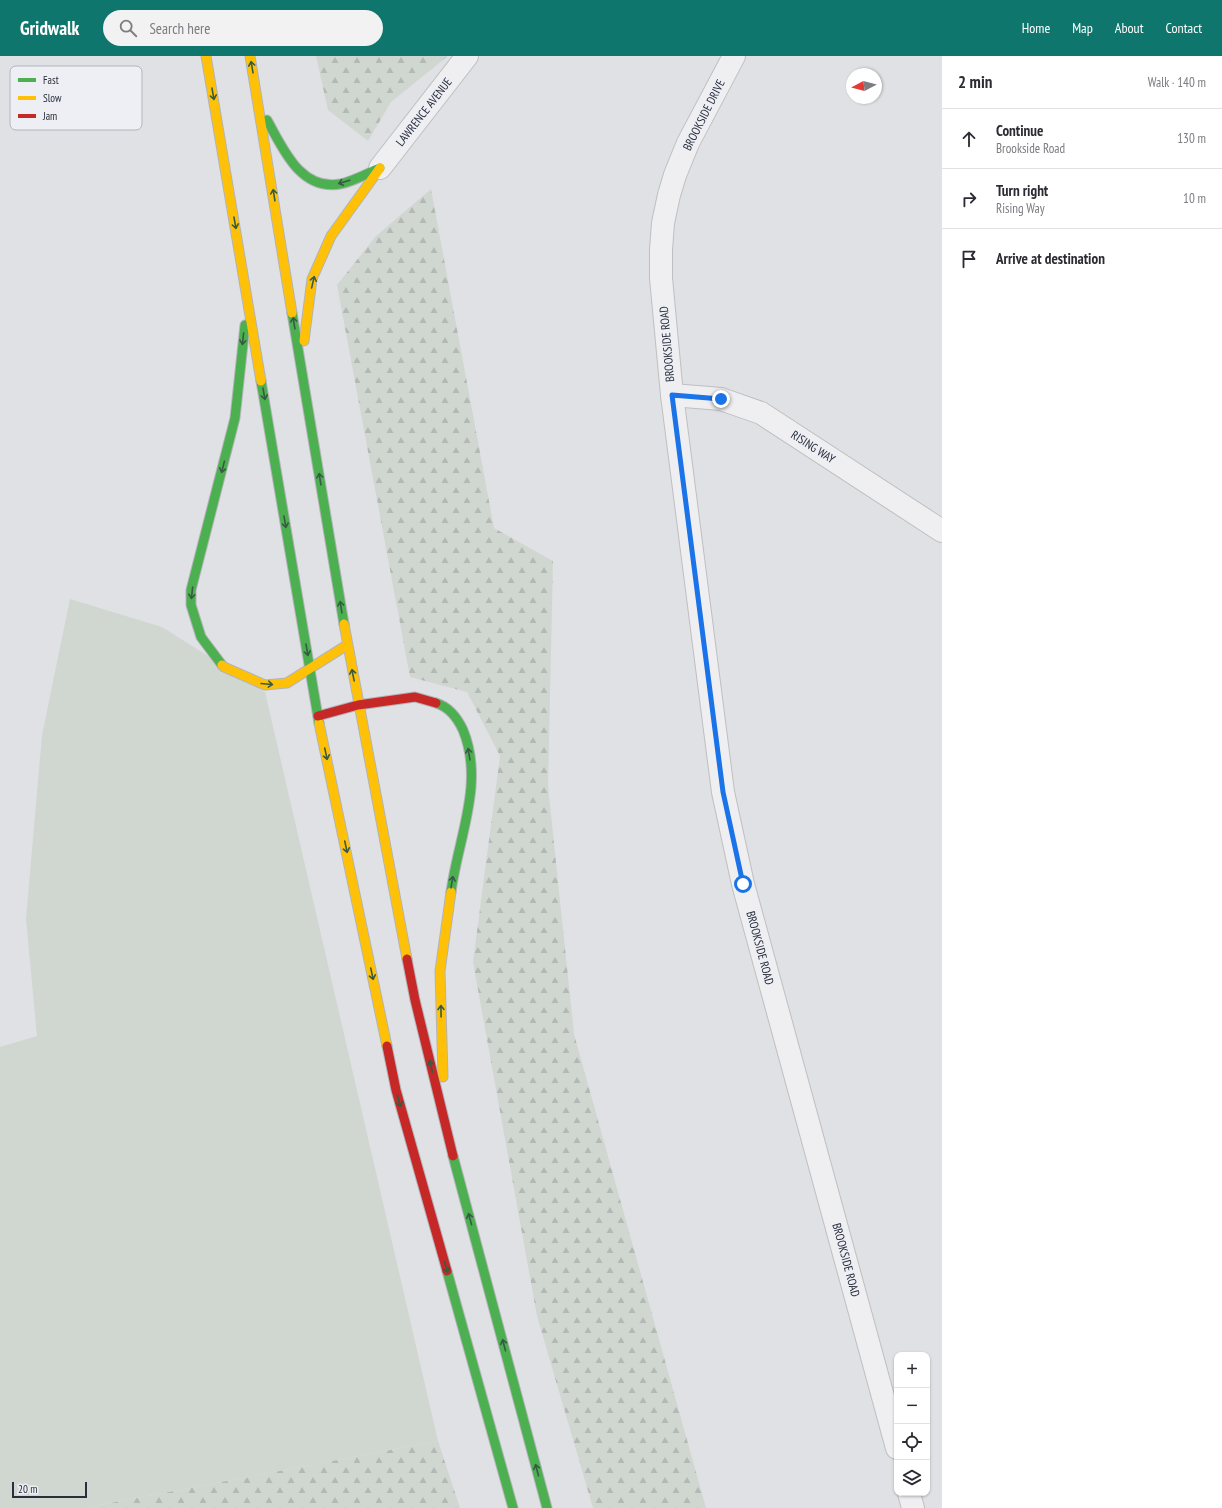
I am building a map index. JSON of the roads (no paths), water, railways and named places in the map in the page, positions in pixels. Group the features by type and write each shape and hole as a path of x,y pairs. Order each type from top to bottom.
{"highway":[{"path":"206,56 318,716 396,1090 513,1508"},
{"path":"250,56 260,107 300,362 347,645 415,1000 443,1120 547,1508"},
{"path":"260,107 292,164 310,178 326,184 341,184 380,168"},
{"path":"300,362 312,279 331,236 380,168"},
{"path":"248,300 235,418 191,590 191,605 201,637 224,667 265,685 287,683 347,645"},
{"path":"318,716 358,704 415,697 440,704 450,710 459,721 466,740 472,775 468,814 452,882 440,970 443,1120"}],"street":[{"name":"LAWRENCE AVENUE","path":"380,168 467,56"},
{"name":"BROOKSIDE DRIVE","path":"675,175 688,143 734,56"},
{"name":"BROOKSIDE ROAD","path":"675,175 663,223 661,278 672,395 723,792 743,884 894,1437"},
{"name":"RISING WAY","path":"672,395 721,399 761,413 942,531"},
{"path":"910,1496 913,1508"}]}
